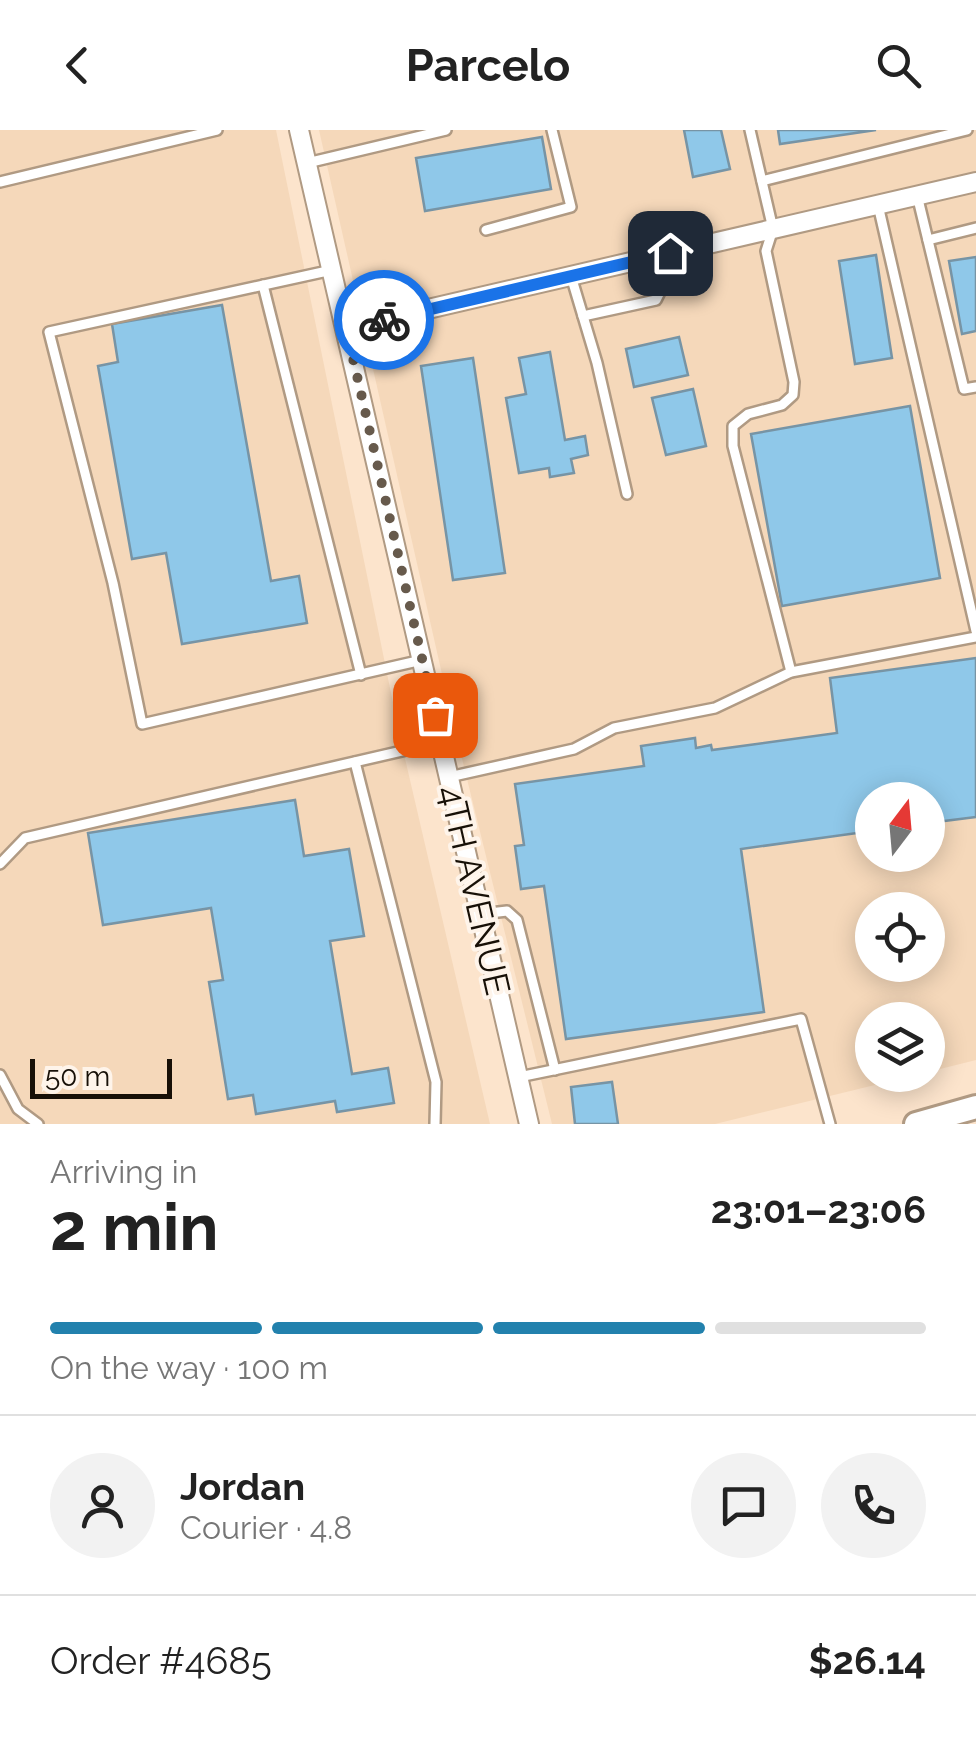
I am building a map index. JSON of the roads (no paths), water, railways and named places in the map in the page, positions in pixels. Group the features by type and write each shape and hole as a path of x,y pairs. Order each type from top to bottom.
{"street":[{"name":"4TH AVENUE","path":"298,130 530,1124"},
{"path":"346,328 976,182"},
{"path":"916,1124 976,1107"}],"lane":[{"path":"0,182 217,130"},
{"path":"306,164 446,130"},
{"path":"486,230 571,207 552,130"},
{"path":"750,130 773,229 766,251 794,382 793,396 782,406 748,414 734,426 733,446 792,672"},
{"path":"762,181 967,130"},
{"path":"917,196 964,389 976,387"},
{"path":"449,777 574,749 614,728 715,708 792,672 976,634 878,204"},
{"path":"928,240 976,228"},
{"path":"583,316 656,300 667,278 670,253"},
{"path":"332,270 49,332 113,583 142,724 422,660"},
{"path":"570,276 596,363 627,494"},
{"path":"263,285 361,674"},
{"path":"0,864 25,838 441,742"},
{"path":"355,762 436,1082 435,1124"},
{"path":"480,914 507,911 517,920 556,1070"},
{"path":"519,1077 800,1020 830,1124"},
{"path":"0,1076 18,1109 38,1124"}]}
